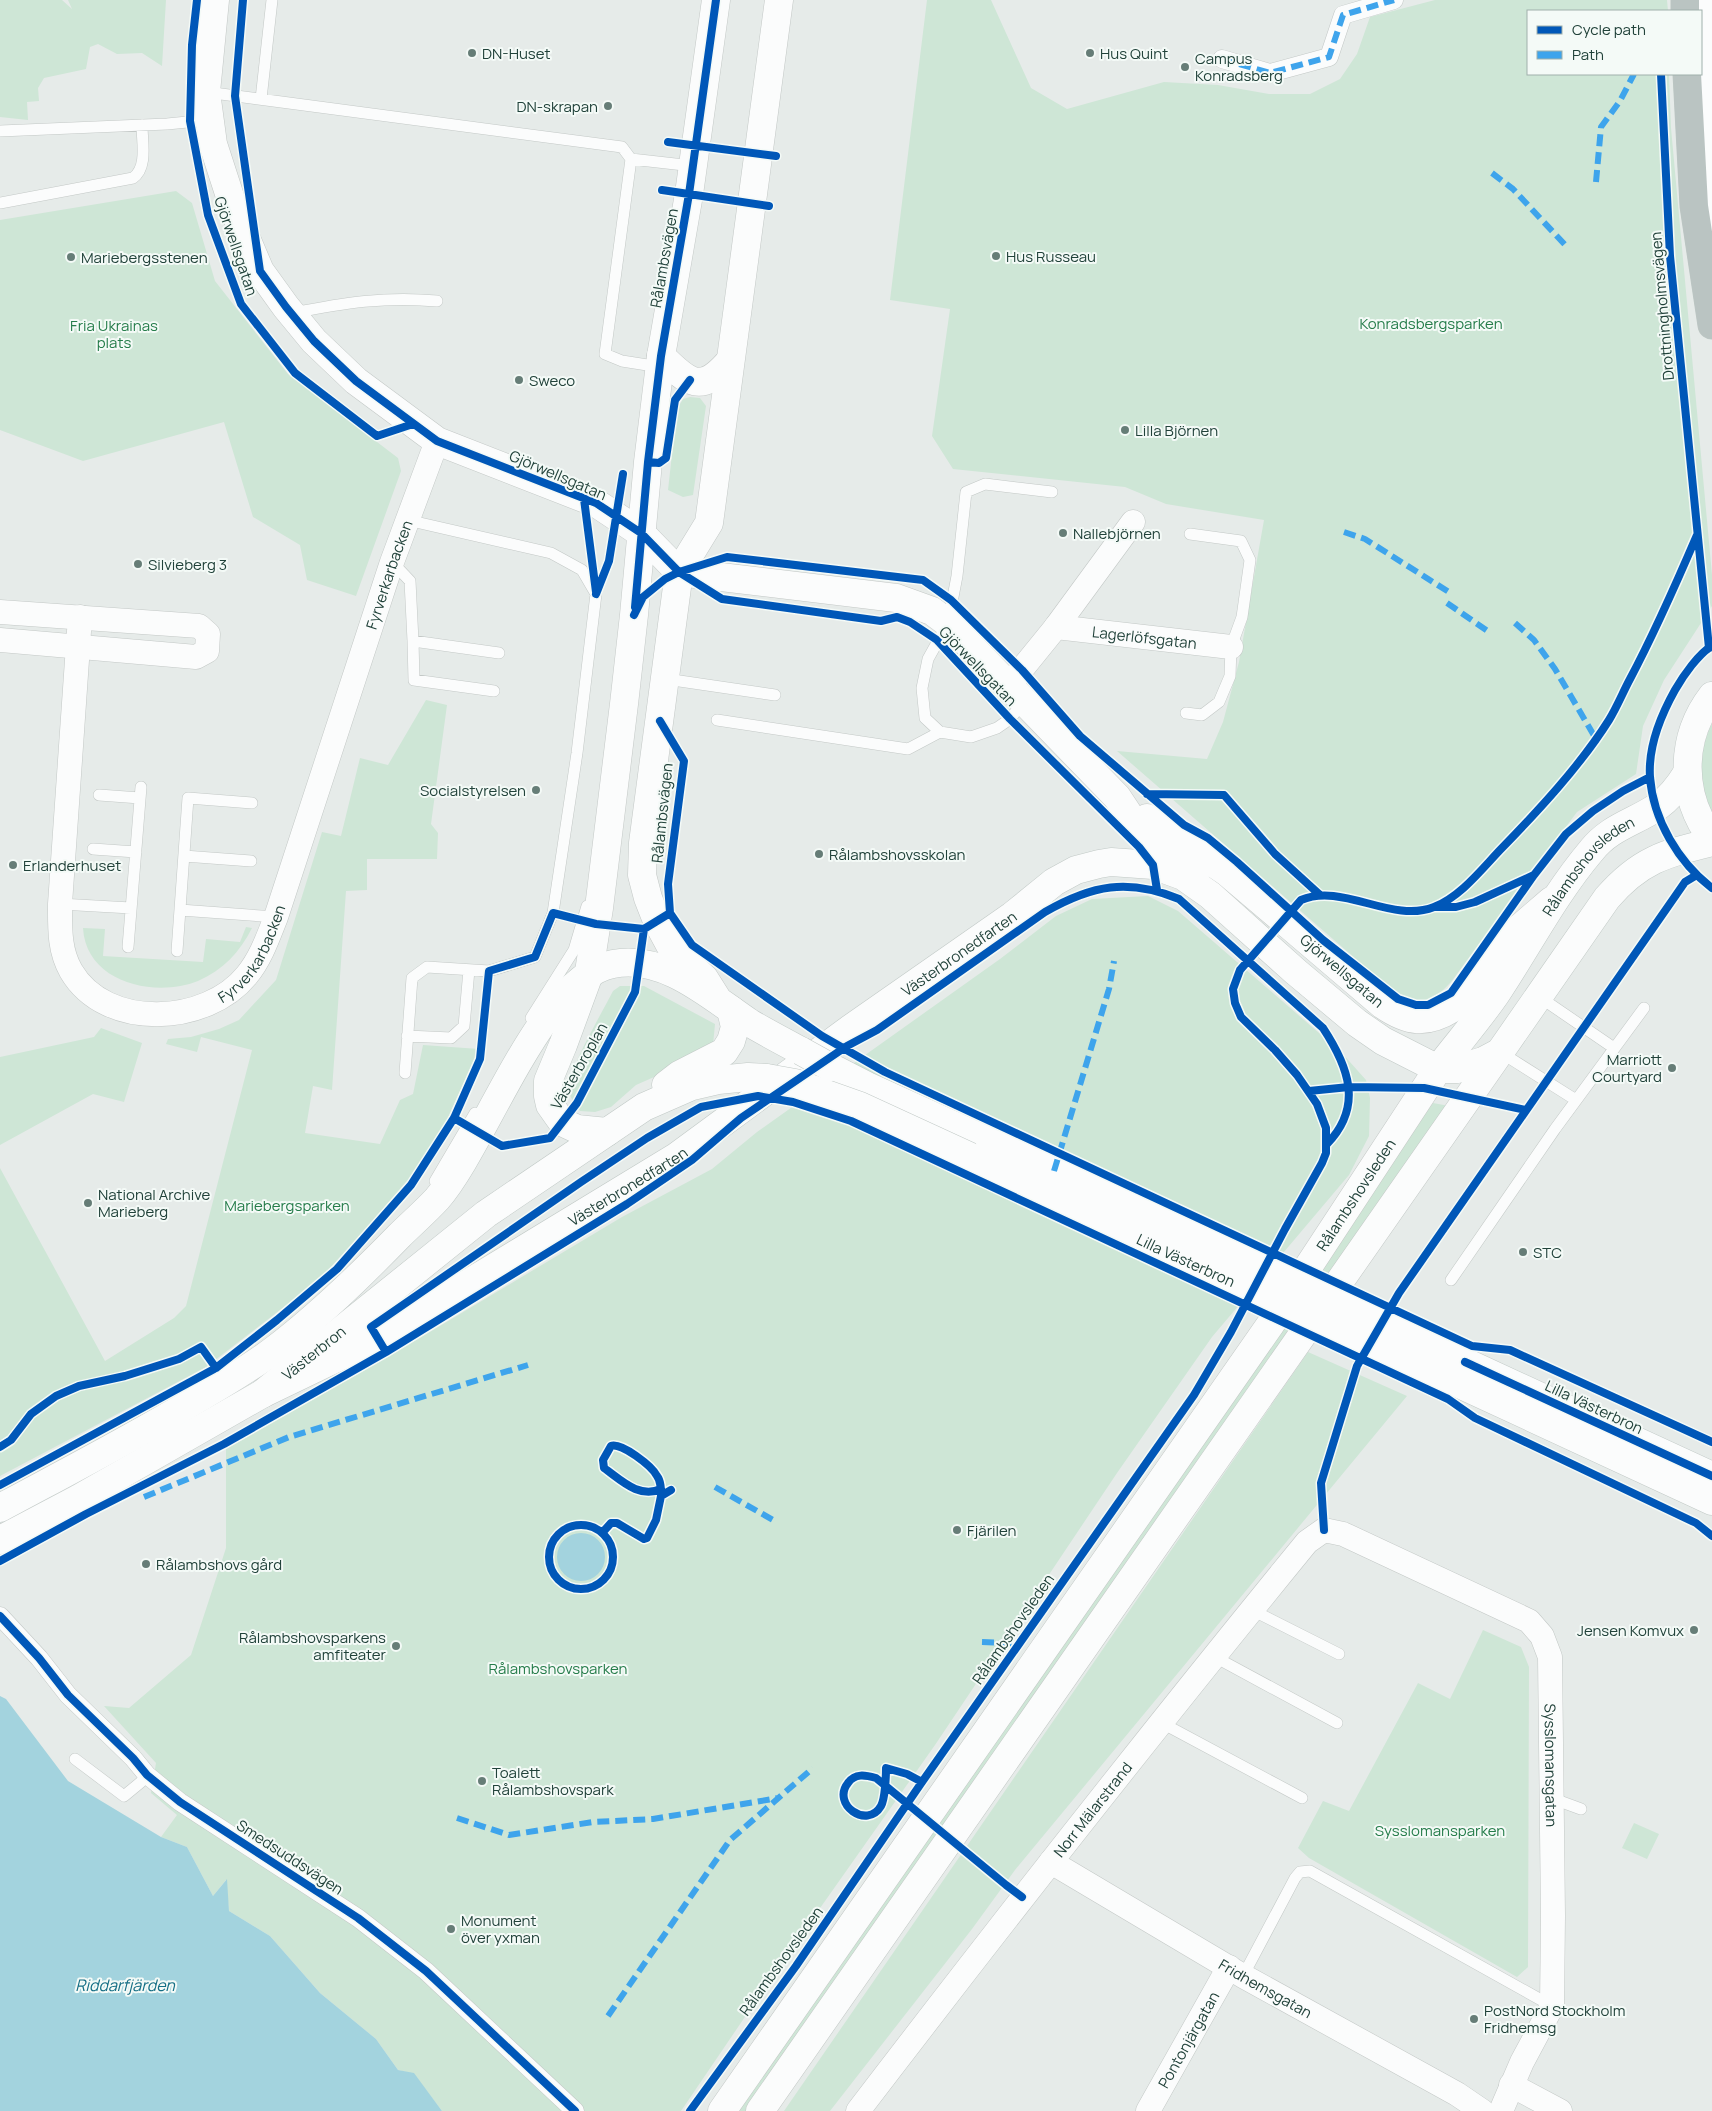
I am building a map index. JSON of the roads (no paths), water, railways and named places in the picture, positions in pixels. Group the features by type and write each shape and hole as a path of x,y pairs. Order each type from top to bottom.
{"highway":[{"path":"1687,75 1694,206 1704,283 1712,325"}],"main road":[{"name":"Gjörwellsgatan","path":"214,0 206,92 208,120 234,212 260,271 314,341 356,381 437,440 596,503 641,533 679,572 896,598 932,611 948,623 1117,797 1137,828 1210,895 1296,972 1357,1023 1383,1041 1438,1069"},
{"name":"Rålambsvägen","path":"589,972 599,908 624,704 660,361 693,166 716,0"},
{"name":"Rålambsvägen","path":"724,1005 704,978 672,949 648,898 642,875 643,843 679,572 709,523 778,0"},
{"path":"1712,0 1712,18"},
{"path":"1712,26 1710,136 1712,220"},
{"path":"660,361 682,376 699,382 714,378 730,361"},
{"name":"Rålambsvägen","path":"634,615 643,597 653,588 679,572"},
{"path":"760,2111 1607,898 1636,869 1658,857 1712,841 1692,802 1687,773 1687,759 1692,733 1703,709 1712,696"},
{"name":"Rålambshovsleden","path":"722,2111 1265,1333 1438,1069 1495,994 1557,896 1591,850 1604,837 1619,826 1656,807 1668,797 1687,773"},
{"name":"Gjörwellsgatan","path":"1117,797 1228,873 1383,1005 1397,1015 1413,1020 1428,1019 1442,1015 1453,1008 1507,939 1557,896"},
{"name":"Västerbronedfarten","path":"262,1394 378,1338 676,1157 850,1029 1012,916 1054,882 1076,870 1099,864 1123,862 1153,865 1183,876 1210,895"},
{"path":"589,972 615,963 651,965 679,977 724,1005 734,1027 731,1041 724,1052 679,1074 644,1107 607,1132"},
{"name":"Västerbroplan","path":"589,972 576,1011 548,1081 548,1096 550,1105 562,1122 577,1129 607,1132"},
{"name":"Västerbron","path":"0,1508 153,1426 273,1351 342,1295 437,1199 457,1172 533,1037 558,1004 589,972"},
{"name":"Lilla Västerbron","path":"724,1005 801,1051 867,1086 1460,1372 1712,1501"},
{"path":"1468,1031 1500,1052"},
{"path":"1438,1069 1457,1069 1483,1061 1500,1052"},
{"name":"Lilla Västerbron","path":"644,1107 692,1086 718,1080 748,1077 795,1083 860,1106 1010,1175 1157,1247 1712,1476"},
{"name":"Västerbron","path":"0,1540 78,1499 262,1394 486,1214 607,1132"}],"street":[{"path":"1222,59 1270,74 1329,57 1343,15 1394,0"},
{"name":"Fyrverkarbacken","path":"80,617 60,904 61,945 72,972 92,995 111,1006 147,1014 197,1008 227,992 247,976 262,953 276,917 392,562 437,440"},
{"path":"1017,693 1056,627 1133,522"},
{"path":"0,612 199,626 208,634 207,650 196,657 0,640"},
{"name":"Lagerlöfsgatan","path":"1056,627 1231,647"},
{"name":"Norr Mälarstrand","path":"858,2111 1160,1722 1307,1542 1324,1530 1342,1534"},
{"name":"Sysslomansgatan","path":"1342,1534 1529,1621 1542,1636 1550,1657 1553,1916 1552,2006 1511,2085 1501,2111"},
{"name":"Smedsuddsvägen","path":"0,1616 39,1658 68,1695 133,1758 147,1775 180,1802 358,1918 426,1971 575,2111"},
{"name":"Fridhemsgatan","path":"1051,1862 1236,1972 1450,2090 1482,2111"},
{"name":"Pontonjärgatan","path":"1148,2111 1236,1972"},
{"path":"1511,2085 1560,2111"}],"lane":[{"path":"261,99 272,0"},
{"path":"206,92 622,147 631,159 605,354 622,361 660,361"},
{"path":"0,131 142,125 208,120"},
{"path":"0,203 133,178 137,175 142,163 142,125"},
{"path":"631,159 693,166"},
{"path":"292,314 349,302 406,298 437,301"},
{"name":"Gjörwellsgatan","path":"948,623 950,600 957,576 966,492 985,484 1052,492"},
{"path":"405,1073 412,978 427,967 489,971 535,957 553,913 577,753 596,594 582,570 551,553 407,520"},
{"path":"1186,713 1202,714 1219,702 1230,676 1231,647 1242,617 1250,560 1242,542 1190,534"},
{"path":"392,562 410,580 414,680 494,691"},
{"path":"948,623 928,659 922,688 925,718 940,732 972,737 997,728 1010,719 1017,693"},
{"path":"413,641 499,653"},
{"path":"666,679 775,695"},
{"path":"592,868 611,723 624,704"},
{"path":"717,720 908,748 940,732"},
{"path":"99,795 140,793 128,947"},
{"path":"177,951 188,798 252,803"},
{"path":"93,849 136,852"},
{"path":"184,856 251,861"},
{"path":"523,1032 574,950 588,898"},
{"path":"60,904 131,908"},
{"path":"180,910 276,917"},
{"path":"408,1036 451,1038 464,1026 469,970"},
{"path":"1538,996 1614,1048"},
{"path":"1451,1280 1576,1100 1644,1008"},
{"path":"1500,1052 1576,1100"},
{"path":"407,1228 482,1100"},
{"path":"1252,1610 1339,1654"},
{"path":"1213,1656 1337,1723"},
{"path":"1160,1722 1302,1798"},
{"path":"76,1759 124,1796 147,1775"},
{"path":"1551,1798 1581,1809"},
{"path":"1236,1972 1295,1878 1300,1872 1310,1871 1552,2006"}],"water":[{"path":"576,1533 586,1533 595,1537 601,1543 604,1548 604,1566 595,1577 586,1581 576,1581 567,1577 561,1571 557,1562 557,1552 561,1543 567,1537"},
{"name":"Riddarfjärden","path":"0,1696 6,1699 68,1781 161,1837 187,1847 213,1896 227,1879 229,1911 270,1936 320,1993 376,2039 398,2070 414,2073 442,2111 0,2111"}],"place":[{"name":"DN-Huset","path":"472,53"},
{"name":"Hus Quint","path":"1090,53"},
{"name":"Campus Konradsberg","path":"1185,67"},
{"name":"DN-skrapan","path":"608,106"},
{"name":"Hus Russeau","path":"996,256"},
{"name":"Mariebergsstenen","path":"71,257"},
{"name":"Sweco","path":"519,380"},
{"name":"Lilla Björnen","path":"1125,430"},
{"name":"Nallebjörnen","path":"1063,533"},
{"name":"Silvieberg 3","path":"138,564"},
{"name":"Socialstyrelsen","path":"536,790"},
{"name":"Rålambshovsskolan","path":"819,854"},
{"name":"Erlanderhuset","path":"13,865"},
{"name":"Marriott Courtyard","path":"1672,1068"},
{"name":"National Archive Marieberg","path":"88,1203"},
{"name":"STC","path":"1523,1252"},
{"name":"Fjärilen","path":"957,1530"},
{"name":"Rålambshovs gård","path":"146,1564"},
{"name":"Jensen Komvux","path":"1694,1630"},
{"name":"Rålambshovsparkens amfiteater","path":"396,1646"},
{"name":"Toalett Rålambshovspark","path":"482,1781"},
{"name":"Monument över yxman","path":"451,1929"},
{"name":"PostNord Stockholm Fridhemsg","path":"1474,2019"}],"park label":[{"name":"Konradsbergsparken","path":"1431,323"},
{"name":"Fria Ukrainas plats","path":"114,334"},
{"name":"Mariebergsparken","path":"287,1205"},
{"name":"Rålambshovsparken","path":"558,1668"},
{"name":"Sysslomansparken","path":"1440,1830"}]}
